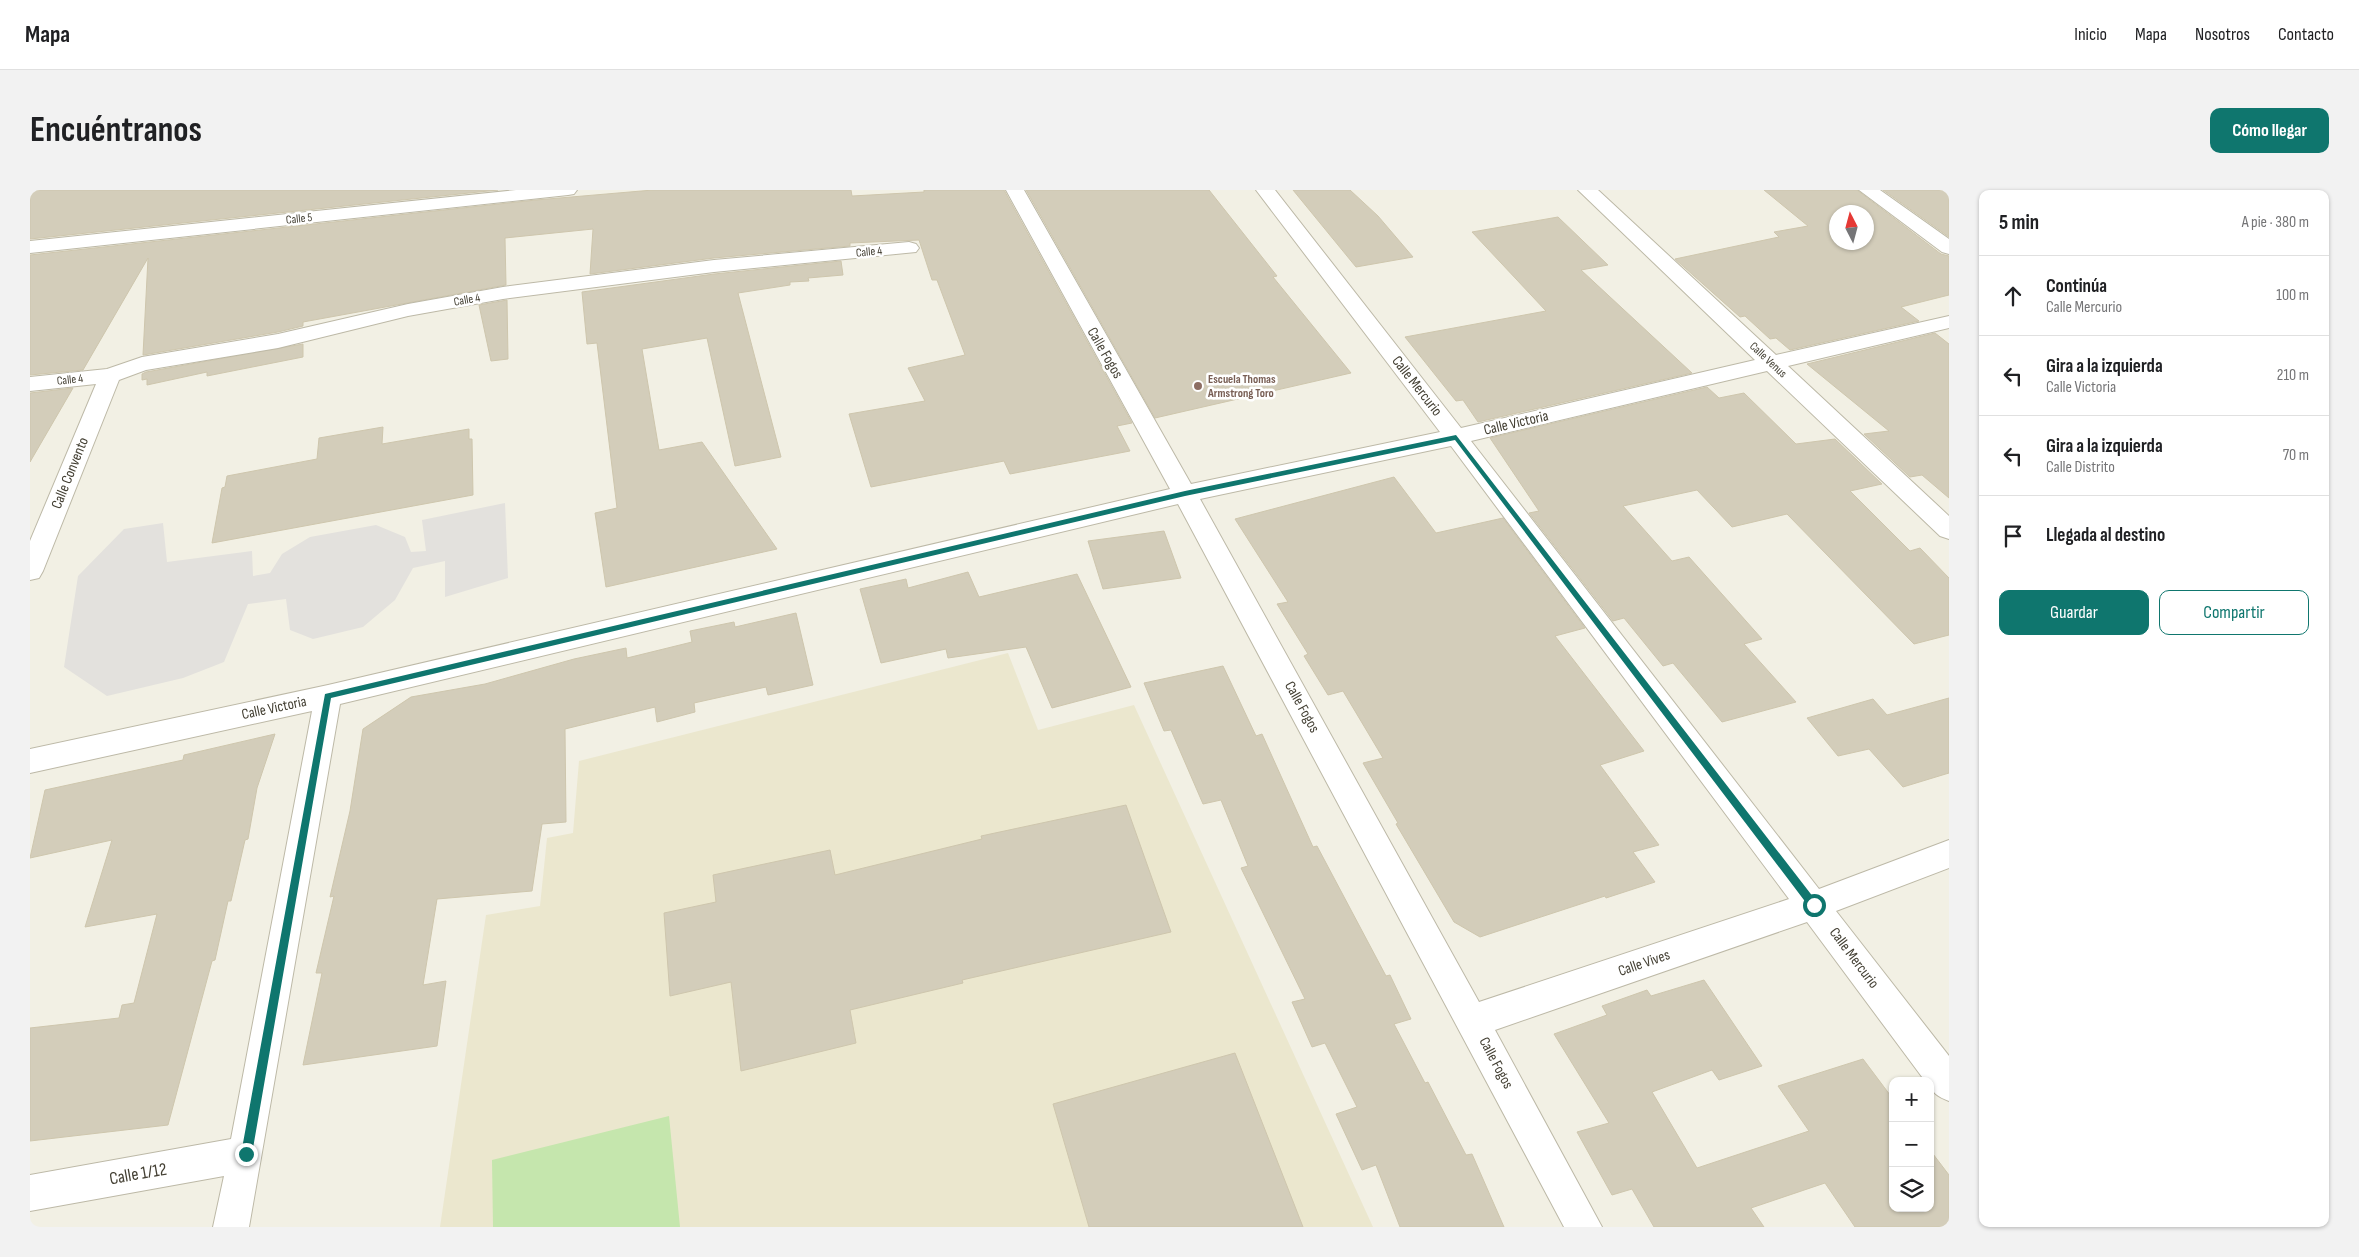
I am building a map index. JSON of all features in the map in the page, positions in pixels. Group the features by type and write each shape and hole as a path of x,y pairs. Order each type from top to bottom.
{"street":[{"name":"Calle 5","path":"30,247 568,190"},
{"name":"Calle Fogos","path":"1014,190 1185,494 1474,1021 1584,1227"},
{"name":"Calle Mercurio","path":"1265,190 1456,437 1949,1084"},
{"name":"Calle Venus","path":"1587,190 1949,530"},
{"path":"1868,190 1949,248"},
{"name":"Calle 4","path":"30,384 110,376 142,364 278,341 408,310 503,294 714,266 909,248"},
{"name":"Calle Victoria","path":"30,761 328,696 1185,494 1456,437 1949,322"},
{"name":"Calle Convento","path":"31,564 110,376"},
{"path":"231,1227 246,1154 328,696"},
{"name":"Calle Vives","path":"1474,1021 1814,905 1949,854"},
{"name":"Calle 1/12","path":"30,1193 246,1154"}],"shaded area":[{"path":"505,503 508,578 445,597 445,561 413,568 395,600 363,627 313,639 290,630 286,599 248,604 224,662 183,678 107,696 64,667 78,576 124,529 163,523 167,562 252,551 253,576 270,573 282,554 310,537 376,525 405,537 411,552 426,551 422,520"},
{"path":"1008,653 1038,730 1134,705 1373,1227 440,1227 486,915 540,906 547,838 573,833 579,761"}],"green space":[{"path":"669,1116 680,1227 493,1227 492,1160"}],"building":[{"path":"30,190 498,190 30,239"},
{"path":"653,190 851,190 852,196 924,192 924,190 1004,190 1132,423 1117,426 1130,451 1010,474 1004,461 871,487 849,414 925,401 908,368 965,355 937,280 932,280 919,240 850,243 850,246 714,258 590,274 593,229 505,238 506,285 303,322 303,326 278,332 143,355 148,258 83,370 30,375 30,255 536,200"},
{"path":"1026,190 1209,190 1277,276 1273,277 1351,373 1155,418"},
{"path":"1293,190 1350,190 1378,216 1413,257 1356,267"},
{"path":"1764,190 1857,190 1941,254 1949,256 1949,295 1901,307 1919,321 1790,350 1776,338 1770,339 1745,316 1740,317 1675,259 1779,237 1774,232 1808,226"},
{"path":"1883,190 1949,190 1949,237"},
{"path":"1558,217 1608,265 1581,270 1692,373 1478,422 1463,400 1456,401 1405,337 1546,311 1472,232"},
{"path":"841,261 843,275 808,278 809,281 790,282 790,285 738,293 781,457 735,466 707,338 642,349 659,450 702,442 777,549 606,587 595,513 617,508 597,343 587,344 582,292 714,274"},
{"path":"507,300 508,359 491,361 479,305"},
{"path":"1935,333 1949,344 1949,498 1922,475 1910,477 1864,434 1889,431 1807,364"},
{"path":"303,344 303,357 207,376 207,372 147,385 147,379 142,380 142,374 146,372"},
{"path":"1707,387 1719,398 1744,393 1796,444 1835,439 1882,484 1850,491 1910,551 1920,548 1949,578 1949,635 1914,644 1787,514 1732,527 1697,490 1623,506 1672,561 1689,557 1762,639 1744,644 1796,702 1722,722 1673,663 1663,666 1624,618 1613,621 1529,513 1539,511 1490,438"},
{"path":"73,388 30,462 30,393"},
{"path":"383,427 382,444 469,429 469,439 472,439 473,495 212,543 222,488 225,487 227,476 317,459 319,438"},
{"path":"1394,477 1436,533 1503,518 1585,628 1555,636 1644,751 1600,765 1659,845 1633,852 1655,882 1606,898 1605,896 1480,937 1454,922 1396,824 1398,823 1363,763 1383,758 1343,691 1328,695 1304,656 1308,654 1277,604 1288,602 1235,519"},
{"path":"1164,531 1181,578 1103,589 1088,541"},
{"path":"968,572 979,597 1077,574 1131,687 1052,708 1026,647 948,658 946,649 881,663 860,589 906,579 908,588"},
{"path":"796,613 813,685 768,695 766,687 694,703 695,712 657,722 655,707 565,729 566,822 542,824 532,891 437,899 423,985 446,981 437,1046 303,1065 322,973 316,973 334,896 330,897 350,811 363,729 411,697 485,684 574,659 626,648 627,658 692,642 690,631 734,622 735,627"},
{"path":"1223,666 1256,736 1262,734 1313,847 1317,846 1386,976 1390,975 1411,1019 1394,1024 1425,1083 1428,1082 1466,1155 1472,1154 1504,1227 1400,1227 1376,1165 1362,1170 1336,1114 1357,1107 1325,1043 1312,1047 1292,1002 1305,999 1241,868 1248,866 1221,800 1203,804 1171,730 1164,731 1144,683"},
{"path":"1949,698 1949,773 1903,787 1869,749 1838,756 1807,718 1873,699 1887,715"},
{"path":"275,734 257,788 248,839 245,840 231,901 228,901 215,960 212,961 168,1125 30,1141 30,1028 119,1018 122,1005 134,1003 157,914 85,927 112,840 30,858 45,790 183,760 184,755"},
{"path":"1126,805 1171,932 962,980 963,983 850,1010 856,1043 741,1071 731,982 670,996 664,913 716,902 713,875 830,850 835,875 982,839 981,836"},
{"path":"1704,980 1762,1066 1719,1080 1712,1070 1652,1092 1697,1168 1809,1131 1778,1086 1863,1059 1889,1094 1889,1212 1934,1212 1934,1155 1949,1175 1949,1227 1855,1227 1825,1183 1751,1208 1764,1227 1654,1227 1632,1189 1612,1195 1577,1132 1609,1123 1554,1034 1607,1015 1602,1006 1647,990 1651,996"},
{"path":"1235,1053 1303,1227 1089,1227 1053,1104"}],"place":[{"name":"Escuela Thomas Armstrong Toro","path":"1198,386"}],"route":[{"path":"246,1154 328,696 1185,494 1456,437 1814,905"}]}
